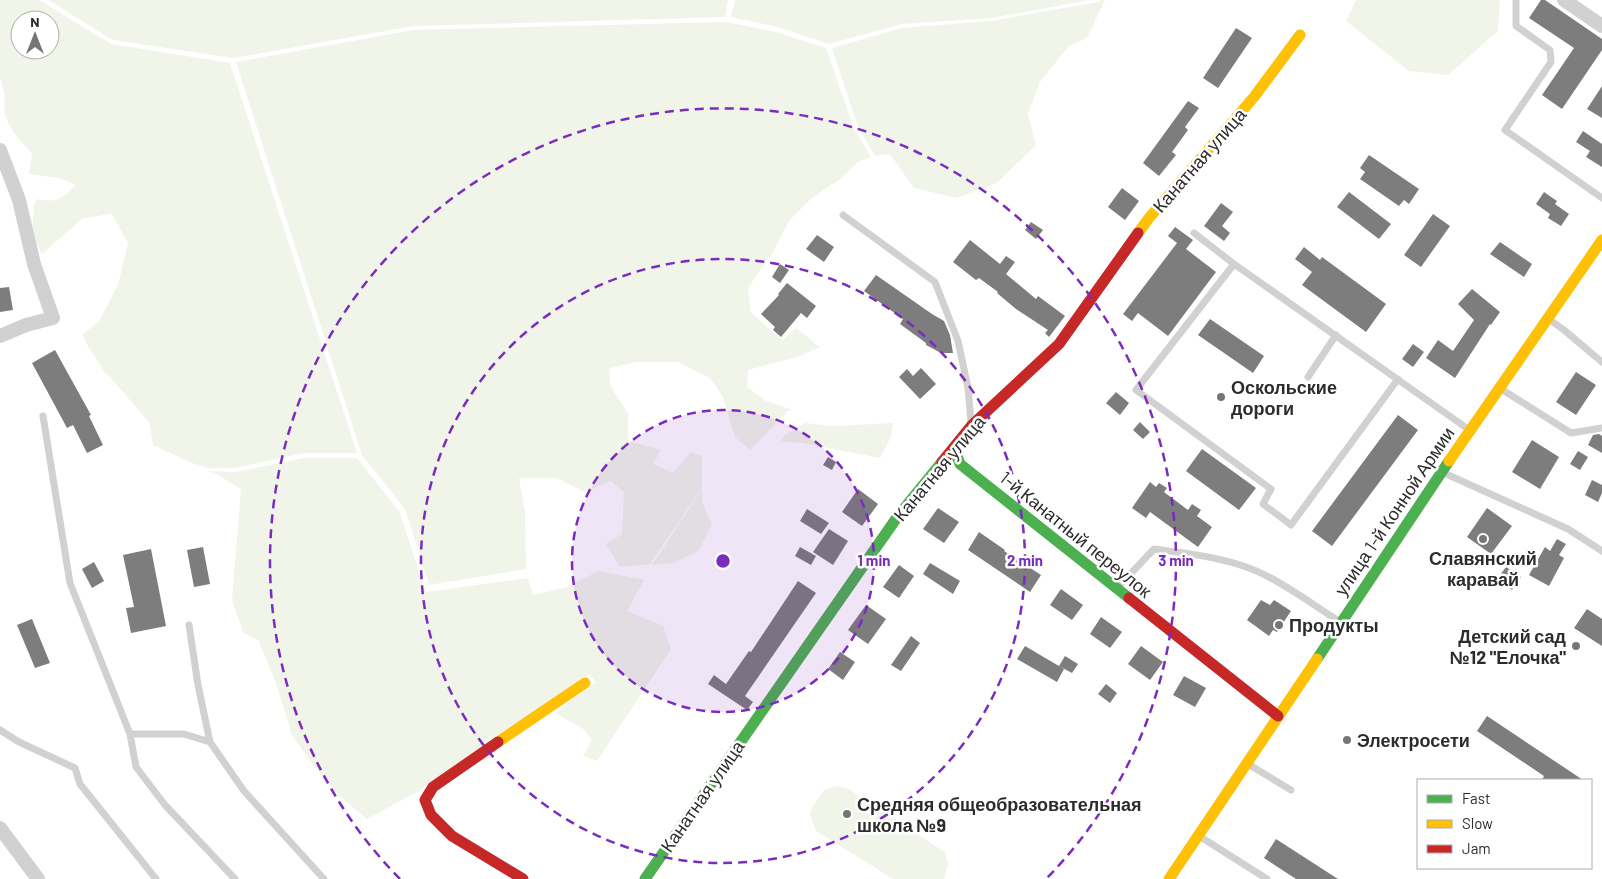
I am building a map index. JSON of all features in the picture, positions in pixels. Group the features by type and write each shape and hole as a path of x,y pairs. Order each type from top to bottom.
{"street":[{"path":"1564,0 1602,26"},
{"name":"Канатная улица","path":"645,879 893,524 972,425 1059,344 1149,218 1254,97 1300,35"},
{"path":"0,150 19,200 34,264 54,318 26,325 0,336"},
{"name":"улица 1-й Конной Армии","path":"1169,879 1248,764 1340,622 1470,430 1602,240"},
{"name":"1-й Канатный переулок","path":"954,448 960,464 1278,716"},
{"path":"523,879 452,836 431,816 425,800 433,787 585,683"},
{"path":"0,828 38,879"}],"lane":[{"path":"1516,0 1516,26 1550,50 1551,62 1505,130 1602,198"},
{"path":"843,215 935,282 958,341 968,388 972,425"},
{"path":"1194,233 1234,264 1470,430"},
{"path":"1234,264 1136,390 1271,489 1263,504 1291,524 1398,378"},
{"path":"1546,318 1564,330 1602,362"},
{"path":"1308,378 1336,335"},
{"path":"1499,388 1571,433 1602,428"},
{"path":"44,416 70,583 130,734 136,767 165,805 236,879"},
{"path":"1442,472 1568,529 1602,551"},
{"path":"1116,589 1154,549 1175,552 1220,559 1266,575 1340,622"},
{"path":"189,625 198,685 210,742 244,791 324,879"},
{"path":"0,730 19,742 75,768 80,784 156,879"},
{"path":"130,734 184,734 210,742"},
{"path":"1248,764 1291,790"},
{"path":"1198,836 1267,879"}],"shaded area":[{"path":"0,0 39,0 55,10 10,10 10,60 60,60 60,13 111,44 230,63 357,453 304,453 235,468 208,468 189,462 153,445 149,422 106,374 86,343 83,334 99,321 118,285 128,243 112,214 83,218 42,254 32,235 34,206 37,199 59,199 76,185 59,178 29,174 32,153 15,134 7,121 4,105 5,96 0,77"},
{"path":"48,0 728,0 725,17 413,26 234,58 113,40"},
{"path":"735,0 1090,0 991,18 902,24 829,44 778,27 731,17"},
{"path":"1105,0 1087,38 1068,47 1040,82 1028,114 1036,145 997,183 957,198 914,188 890,154 875,156 858,127 832,48 902,28 991,21"},
{"path":"1356,0 1500,0 1498,31 1448,75 1409,71 1346,21"},
{"path":"726,22 776,32 826,48 854,129 871,157 858,162 840,179 812,198 789,221 773,252 748,288 751,313 774,334 783,340 796,328 820,347 797,357 748,370 747,387 766,401 793,410 788,411 750,450 735,437 723,397 710,378 678,362 637,362 609,368 611,387 628,414 628,441 661,450 653,464 673,473 691,452 702,456 702,488 650,564 620,567 606,544 622,534 624,492 610,481 585,492 556,478 519,478 525,511 526,569 429,585 405,509 362,455 236,62 414,30"},
{"path":"805,423 833,426 893,423 891,437 880,458 803,443 781,441 785,435"},
{"path":"304,458 357,458 399,511 426,592 528,578 533,595 567,587 599,571 644,580 627,611 663,626 671,649 597,761 583,756 592,740 583,729 555,713 596,682 589,674 417,792 367,819 337,794 309,760 292,735 275,680 258,640 243,632 232,600 241,489 218,475 190,464 208,471 236,472"},
{"path":"702,489 702,502 712,525 698,551 673,563 652,565"},
{"path":"837,786 847,788 945,852 948,864 944,879 893,879 816,831 810,815 814,804 824,790"}],"building":[{"path":"1541,0 1545,0 1602,39 1602,50 1562,109 1542,95 1574,48 1529,18"},
{"path":"1236,28 1252,38 1218,88 1203,78"},
{"path":"1602,86 1602,118 1587,109"},
{"path":"1188,101 1199,108 1185,127 1188,130 1172,152 1176,155 1159,176 1143,163"},
{"path":"1583,131 1602,144 1602,167 1586,157 1590,151 1576,142"},
{"path":"1369,155 1419,189 1409,204 1404,200 1399,206 1360,179 1365,172 1360,168"},
{"path":"1122,188 1139,201 1125,220 1108,207"},
{"path":"1349,192 1391,224 1379,239 1337,207"},
{"path":"1544,192 1557,201 1555,204 1569,214 1561,226 1548,218 1550,214 1536,204"},
{"path":"1221,203 1233,212 1222,226 1230,233 1224,241 1204,226"},
{"path":"1433,214 1450,226 1421,267 1404,255"},
{"path":"1031,222 1043,230 1036,239 1025,230"},
{"path":"1175,227 1193,240 1186,249 1216,272 1168,336 1138,313 1132,321 1123,314 1177,243 1168,236"},
{"path":"817,235 834,247 824,262 806,249"},
{"path":"970,240 1000,264 1006,256 1015,262 1006,274 1036,299 1038,296 1065,316 1049,337 1045,333 1048,330 1016,309 979,278 976,280 953,262"},
{"path":"1500,242 1532,264 1524,277 1490,254"},
{"path":"1304,247 1320,260 1322,257 1386,304 1366,332 1302,285 1312,272 1295,259"},
{"path":"780,264 789,270 780,283 772,277"},
{"path":"876,275 944,321 950,335 953,353 941,353 926,345 926,343 900,324 903,319 864,291"},
{"path":"787,283 816,306 807,318 801,313 781,337 773,330 775,327 761,314 779,295"},
{"path":"9,287 13,310 0,312 0,288"},
{"path":"1472,289 1500,312 1490,324 1455,378 1426,358 1438,340 1453,351 1474,320 1458,304"},
{"path":"1210,319 1264,356 1253,373 1198,335"},
{"path":"1413,344 1424,352 1413,367 1402,359"},
{"path":"55,350 91,415 89,416 103,445 87,453 73,425 67,428 32,363"},
{"path":"921,368 936,384 920,399 899,377 907,369 913,376"},
{"path":"1576,372 1596,385 1576,415 1556,402"},
{"path":"1116,392 1129,403 1120,415 1106,403"},
{"path":"1398,415 1418,430 1332,546 1312,531"},
{"path":"1140,422 1150,432 1143,439 1133,430"},
{"path":"1599,434 1602,436 1602,453 1588,445 1593,435"},
{"path":"1532,440 1559,457 1540,489 1512,472"},
{"path":"1202,449 1256,488 1239,510 1186,471"},
{"path":"1578,451 1588,457 1580,470 1570,464"},
{"path":"828,457 836,462 832,470 823,465"},
{"path":"1592,480 1602,485 1602,493 1598,502 1585,495"},
{"path":"1150,482 1156,487 1159,483 1167,488 1164,492 1188,510 1192,504 1201,510 1197,516 1212,527 1198,547 1150,512 1146,518 1132,508"},
{"path":"858,489 878,504 862,526 842,512"},
{"path":"938,508 959,522 944,543 923,529"},
{"path":"1487,508 1512,526 1491,554 1467,537"},
{"path":"807,509 829,523 821,534 800,521"},
{"path":"829,529 848,541 833,565 813,552"},
{"path":"979,532 1041,575 1030,592 968,550"},
{"path":"1557,539 1566,544 1559,555 1564,558 1549,586 1529,575 1545,547 1550,551"},
{"path":"203,547 210,584 194,587 187,550"},
{"path":"800,547 816,556 811,565 795,556"},
{"path":"151,549 166,626 131,633 126,608 134,607 123,555"},
{"path":"94,562 104,581 92,588 82,569"},
{"path":"930,563 960,581 953,594 923,574"},
{"path":"899,565 914,576 899,598 883,587"},
{"path":"1506,567 1521,577 1512,590 1497,579"},
{"path":"798,581 816,593 745,696 753,702 747,710 708,684 714,675 726,684 749,651 751,652"},
{"path":"1061,589 1083,605 1072,620 1050,605"},
{"path":"1261,600 1270,605 1274,600 1291,611 1277,632 1273,630 1269,636 1247,620"},
{"path":"866,605 886,619 868,644 848,630"},
{"path":"1587,609 1602,619 1602,646 1574,628"},
{"path":"1101,617 1122,632 1110,648 1090,634"},
{"path":"32,619 50,663 35,668 17,625"},
{"path":"911,636 920,643 901,671 891,665"},
{"path":"1025,646 1064,669 1057,682 1017,659"},
{"path":"1141,646 1163,662 1150,680 1128,664"},
{"path":"840,652 855,662 843,680 828,669"},
{"path":"1065,656 1078,664 1072,673 1059,666"},
{"path":"1184,676 1206,688 1195,707 1173,695"},
{"path":"1106,684 1117,693 1110,703 1098,694"},
{"path":"1487,716 1582,779 1542,779 1544,776 1477,731"},
{"path":"1276,839 1338,879 1296,879 1264,858"}],"traffic: fast":[{"path":"954,448 960,464 1129,598"},
{"path":"1317,659 1449,461"},
{"path":"645,879 898,516 942,462"}],"traffic: slow":[{"path":"1138,233 1254,97 1300,35"},
{"path":"1449,461 1602,240"},
{"path":"1169,879 1317,659"},
{"path":"498,742 585,683"}],"traffic: jam":[{"path":"942,462 972,425 1059,344 1138,233"},
{"path":"1129,598 1278,716"},
{"path":"498,742 433,787 425,800 431,815 452,836 523,879"}],"place":[{"name":"Оскольские дороги","path":"1221,397"},
{"name":"Славянский каравай","path":"1483,539"},
{"name":"Продукты","path":"1279,625"},
{"name":"Детский сад №12 \"Елочка\"","path":"1576,646"},
{"name":"Электросети","path":"1347,740"},
{"name":"Средняя общеобразовательная школа №9","path":"847,814"}]}
